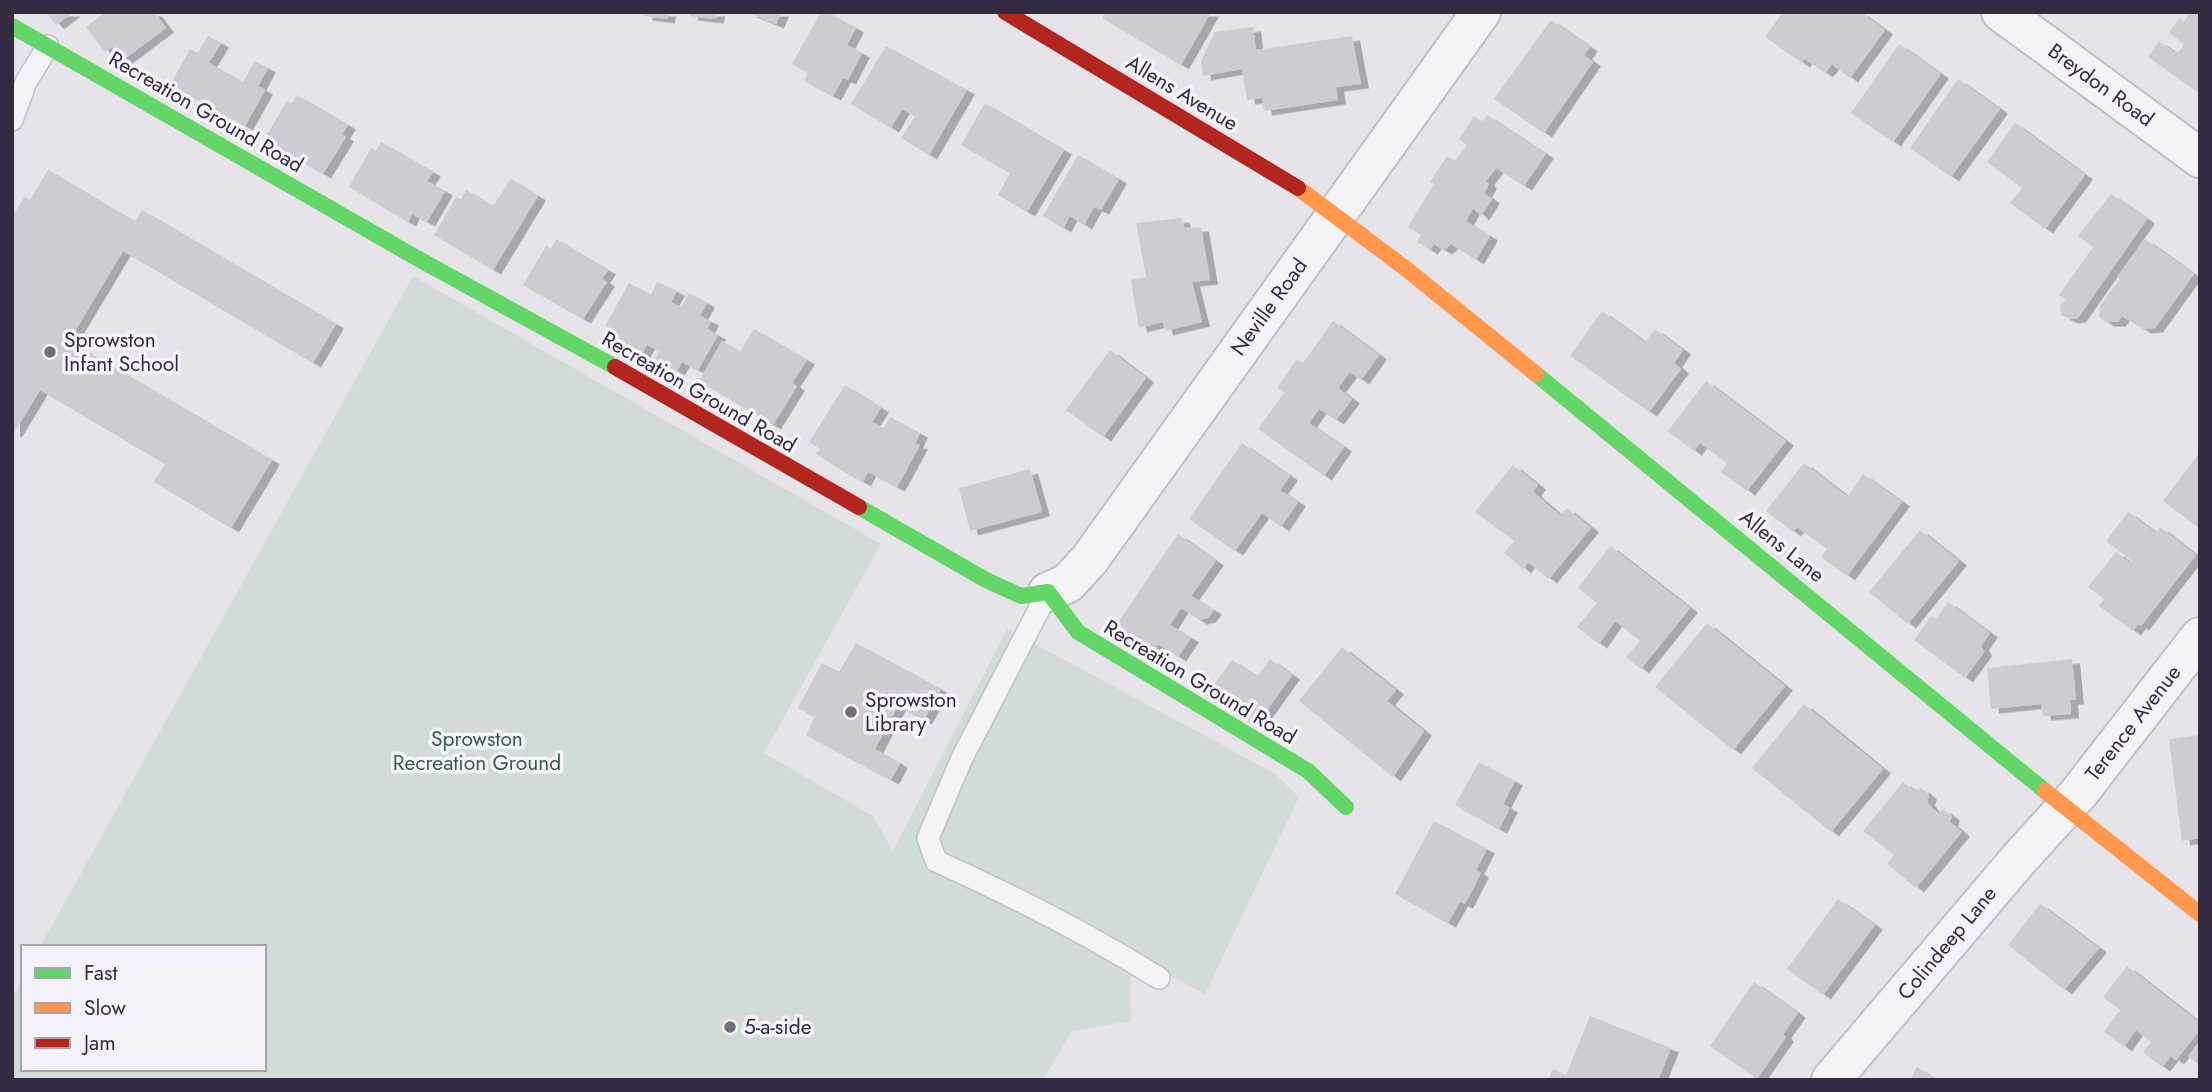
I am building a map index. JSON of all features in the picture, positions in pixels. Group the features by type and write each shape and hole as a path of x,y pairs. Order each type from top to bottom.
{"street":[{"name":"Allens Avenue","path":"1005,12 1285,178 1334,216"},
{"name":"Neville Road","path":"1048,592 1068,583 1090,558 1481,12"},
{"name":"Breydon Road","path":"2001,12 2200,158"},
{"name":"Recreation Ground Road","path":"12,26 986,580 1021,596 1048,592 1078,632 1308,771 1346,807"},
{"name":"Allens Lane","path":"1334,216 1405,268 1689,497 2066,808 2200,914"},
{"name":"Terence Avenue","path":"2066,808 2200,637"},
{"name":"Colindeep Lane","path":"1831,1080 2019,859 2066,808"}],"lane":[{"path":"12,120 26,82 47,46"},
{"path":"1048,592 961,758 928,838 936,860 1023,900 1159,978"}],"green space":[{"name":"Sprowston Recreation Ground","path":"413,276 881,544 764,753 873,816 893,851 1007,629 1274,773 1299,797 1205,994 1139,959 1130,979 1131,1021 1072,1031 1043,1080 12,1080 12,997 21,981 21,1071 266,1071 266,945 41,945"}],"building":[{"path":"46,12 73,12 56,25"},
{"path":"105,12 154,12 166,28 122,61 112,47 105,52 86,27"},
{"path":"645,12 668,12 667,19 644,16"},
{"path":"690,12 717,12 716,19 690,16"},
{"path":"747,12 781,12 776,24"},
{"path":"821,12 827,12 856,28 847,45 862,53 848,80 843,78 833,96 804,81 808,73 792,64"},
{"path":"1106,12 1211,12 1181,65 1102,18"},
{"path":"1783,12 1861,12 1885,30 1850,78 1832,64 1825,73 1805,59 1802,63 1765,37"},
{"path":"2190,12 2200,12 2200,94 2148,57 2159,41 2177,54 2184,44 2169,33 2179,18 2184,22"},
{"path":"1551,20 1590,47 1584,55 1593,62 1544,133 1494,99"},
{"path":"1253,27 1256,50 1352,36 1361,84 1336,87 1338,100 1264,111 1262,98 1247,100 1242,69 1203,76 1201,61 1215,32"},
{"path":"208,36 221,43 209,63 243,82 255,61 268,68 258,86 265,90 245,126 170,85 190,49 198,53"},
{"path":"1899,44 1941,74 1893,142 1851,113"},
{"path":"886,46 967,90 929,155 901,138 915,116 902,109 891,128 851,104"},
{"path":"1958,79 2000,109 1951,177 1910,148"},
{"path":"297,95 348,125 342,134 346,137 323,174 264,140 287,101 291,104"},
{"path":"985,103 1064,150 1027,212 998,195 1010,173 961,145"},
{"path":"1487,115 1546,154 1524,186 1496,168 1486,181 1489,184 1484,193 1492,199 1481,216 1473,208 1466,221 1490,236 1476,260 1451,244 1444,250 1434,244 1430,250 1417,242 1421,235 1408,227 1434,184 1430,182 1447,156 1455,161 1467,145 1459,139 1474,116 1483,122"},
{"path":"2015,123 2085,175 2045,229 2010,203 2022,188 1987,162"},
{"path":"381,142 433,172 427,181 445,191 427,222 412,214 408,222 349,187 371,148 376,151"},
{"path":"1078,155 1119,179 1101,210 1094,207 1084,225 1070,216 1063,228 1043,216"},
{"name":"Sprowston Infant School","path":"48,170 135,222 142,210 336,324 313,363 123,251 69,341 272,460 231,528 154,482 165,464 40,390 14,433 12,432 12,217 24,197 30,200"},
{"path":"511,179 538,196 493,270 434,235 456,197 461,199 466,190 493,206"},
{"path":"2111,194 2147,219 2078,318 2070,319 2061,315 2060,305 2066,299 2059,295 2093,247 2078,236"},
{"path":"1181,218 1185,228 1201,227 1210,280 1192,282 1202,322 1165,331 1163,322 1139,328 1131,280 1146,277 1136,223"},
{"path":"556,239 608,270 602,279 607,282 583,319 523,285 546,246 551,249"},
{"path":"2145,239 2194,274 2155,328 2143,329 2122,316 2118,322 2106,322 2099,317 2100,306"},
{"path":"657,282 677,291 671,302 681,307 689,293 707,303 700,316 711,321 707,329 718,335 698,370 682,362 677,371 655,359 659,351 647,345 642,354 614,341 618,333 605,326 629,283 651,295"},
{"path":"1602,311 1645,342 1655,329 1683,350 1674,363 1681,369 1649,412 1570,356"},
{"path":"1333,321 1379,355 1361,380 1350,372 1338,388 1352,399 1336,420 1319,409 1309,423 1344,447 1324,476 1258,429 1284,393 1277,388 1297,359 1303,363"},
{"path":"754,329 807,360 792,383 797,386 773,425 699,381 722,341 740,352"},
{"path":"1110,350 1146,378 1103,437 1066,410"},
{"path":"1706,381 1786,441 1747,491 1721,472 1727,463 1700,443 1694,451 1668,431"},
{"path":"845,385 881,408 872,422 884,428 890,417 920,433 915,444 920,445 897,487 868,472 863,482 816,454 820,449 809,442"},
{"path":"1242,443 1290,476 1280,490 1298,502 1281,527 1262,513 1235,551 1189,519"},
{"path":"2200,452 2200,529 2163,501"},
{"path":"1804,463 1848,497 1863,474 1902,502 1847,576 1821,557 1827,549 1797,527 1793,532 1766,511"},
{"path":"1513,465 1538,485 1533,492 1560,515 1567,508 1591,528 1549,579 1528,562 1523,569 1504,553 1514,541 1475,512"},
{"path":"1030,469 1042,512 970,531 959,488"},
{"path":"2128,512 2156,533 2160,527 2196,555 2141,626 2138,624 2133,631 2099,606 2104,599 2088,587 2116,552 2130,563 2132,561 2106,541"},
{"path":"1920,530 1959,561 1908,624 1869,592"},
{"path":"1178,534 1216,561 1191,596 1214,610 1208,618 1199,620 1181,608 1170,625 1191,638 1178,657 1158,644 1150,658 1111,633"},
{"path":"1610,546 1690,608 1641,669 1626,657 1640,641 1615,621 1599,644 1577,627 1597,603 1578,588"},
{"path":"1948,602 1990,633 1981,646 1984,652 1965,678 1914,640 1931,616 1936,619"},
{"path":"1707,623 1785,686 1733,750 1655,687"},
{"name":"Sprowston Library","path":"856,643 941,689 924,720 898,706 875,749 900,763 891,780 806,735 815,717 798,708 822,663 839,672"},
{"path":"1342,647 1396,690 1387,701 1424,731 1393,777 1299,701"},
{"path":"1270,659 1292,675 1255,727 1208,693 1232,660 1257,677"},
{"path":"2072,659 2076,700 2070,700 2071,714 2043,716 2041,704 1991,709 1987,668"},
{"path":"1804,704 1883,769 1831,832 1752,768"},
{"path":"2200,735 2200,838 2182,841 2169,739"},
{"path":"1479,762 1515,781 1503,804 1510,808 1499,829 1455,805"},
{"path":"1903,782 1915,791 1921,788 1929,795 1927,801 1932,808 1938,813 1943,809 1952,816 1950,822 1962,832 1916,888 1887,864 1894,855 1863,831"},
{"path":"1434,821 1487,849 1476,870 1481,873 1465,904 1460,902 1448,923 1395,894"},
{"path":"1838,899 1875,925 1823,995 1787,969"},
{"path":"2040,904 2099,948 2064,990 2008,945"},
{"path":"2127,966 2200,1023 2200,1030 2176,1060 2171,1056 2162,1067 2143,1052 2151,1042 2136,1030 2124,1047 2104,1032 2120,1010 2103,997"},
{"path":"1754,982 1798,1013 1783,1034 1786,1037 1757,1079 1710,1046"},
{"path":"1590,1016 1671,1048 1658,1080 1548,1080 1553,1069 1566,1075"},
{"path":"2200,1041 2200,1066 2188,1056"},
{"path":"1917,1067 1936,1080 1910,1080"}],"traffic: fast":[{"path":"12,26 415,257 615,367"},
{"path":"1536,374 2045,791"},
{"path":"859,507 986,580 1021,596 1048,592 1078,632 1308,771 1346,807"}],"traffic: slow":[{"path":"1298,188 1405,268 1536,374"},
{"path":"2045,791 2200,914"}],"traffic: jam":[{"path":"1005,12 1298,188"},
{"path":"615,367 859,507"}],"place":[{"name":"Sprowston Infant School","path":"50,352"},
{"name":"Sprowston Library","path":"851,712"},
{"name":"5-a-side","path":"730,1027"}]}
